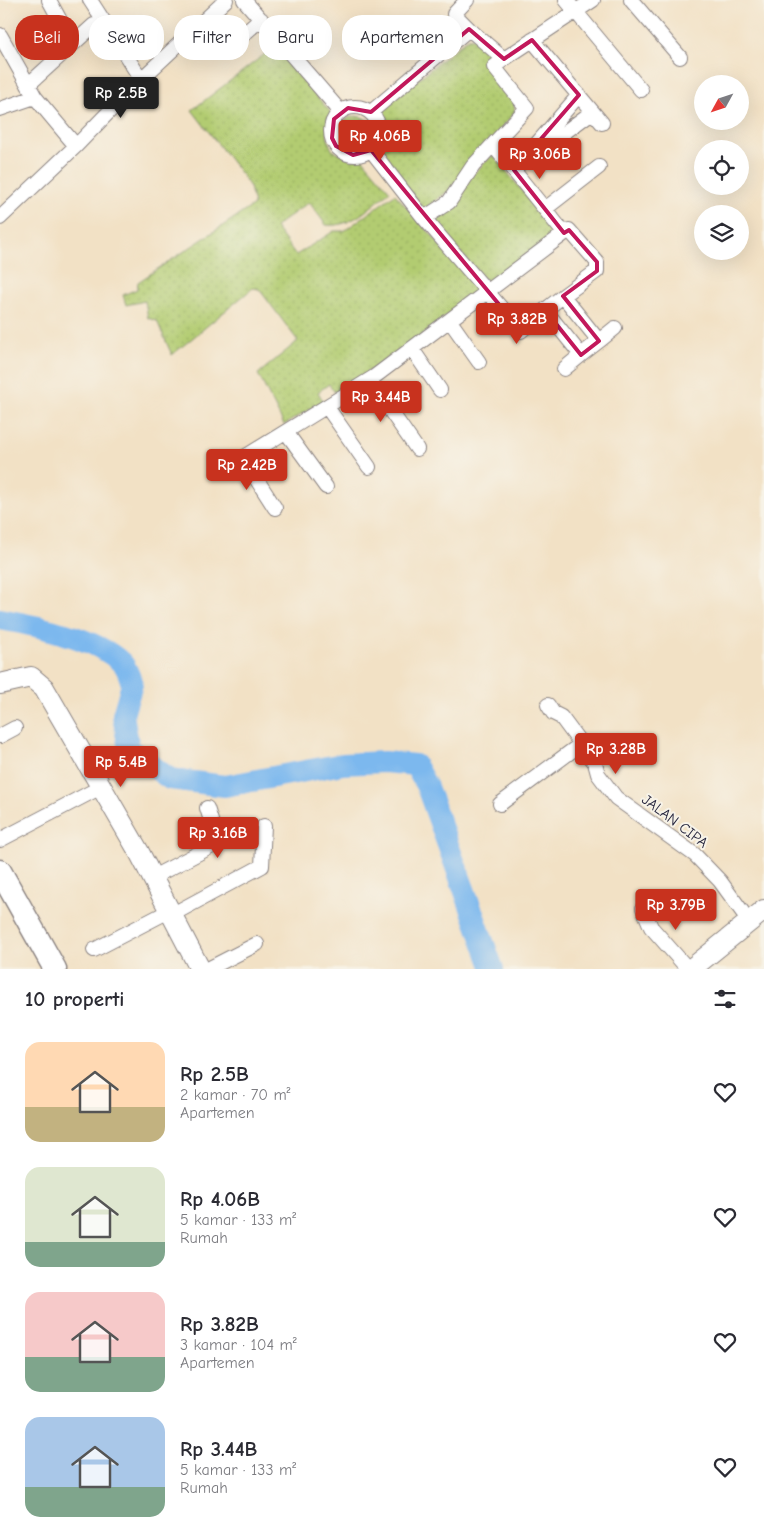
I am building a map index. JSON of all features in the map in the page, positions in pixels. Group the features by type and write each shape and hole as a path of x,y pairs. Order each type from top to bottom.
{"main road":[{"path":"0,871 55,969"}],"street":[{"path":"49,0 57,15"},
{"path":"90,0 141,79"},
{"path":"0,218 76,146 141,79 226,0"},
{"path":"244,0 259,17"},
{"path":"467,0 454,14 504,59"},
{"path":"566,0 641,90"},
{"path":"424,218 449,202 458,192 464,177 527,108 494,67 593,0"},
{"path":"631,0 680,57"},
{"path":"249,30 259,21"},
{"path":"371,112 469,29"},
{"path":"79,39 89,30"},
{"path":"1,40 32,91 76,146"},
{"path":"532,40 602,123"},
{"path":"0,109 32,91 59,60"},
{"path":"296,60 340,111"},
{"path":"514,170 578,96"},
{"path":"356,106 371,112 378,121 380,131 378,142 371,150 362,155 353,155 344,152 336,146 332,138 331,128 334,119 340,111 356,106"},
{"path":"514,170 592,112"},
{"path":"494,145 564,233"},
{"path":"275,508 243,458 369,380 489,292 569,230 597,262 597,271 520,330 489,292 424,218 371,150"},
{"path":"545,209 599,166"},
{"path":"563,296 599,341"},
{"path":"545,310 581,355"},
{"path":"450,321 479,362"},
{"path":"564,369 615,328"},
{"path":"412,349 440,390"},
{"path":"369,380 417,450"},
{"path":"327,407 369,467"},
{"path":"286,432 326,487"},
{"path":"0,684 31,677 38,680 54,704 154,878 200,969"},
{"name":"JALAN CIPA","path":"548,705 553,713 561,717 595,763 598,774 616,798 695,855 757,915"},
{"path":"0,736 15,728"},
{"path":"500,804 581,744"},
{"path":"0,840 101,787"},
{"path":"154,878 218,843 207,808"},
{"path":"94,950 262,866 264,826"},
{"path":"643,908 652,927 689,969 757,915"},
{"path":"208,969 257,944"}],"highlighted area":[{"path":"469,29 504,59 532,40 579,95 514,170 564,233 569,230 597,262 597,271 563,296 599,341 581,355 545,310 521,331 371,150 353,155 336,146 332,138 334,119 348,108 371,112"}],"green space":[{"path":"468,38 476,38 494,56 491,71 514,102 515,112 451,189 424,209 379,152 384,132 379,112 442,60 462,60 462,43"},
{"path":"259,59 285,60 332,114 333,117 327,133 332,150 353,160 362,158 390,191 353,220 335,225 326,225 309,202 275,227 296,255 334,231 344,231 395,194 480,289 426,332 336,394 329,384 318,392 323,401 284,425 258,374 298,341 259,289 253,288 172,355 157,321 148,318 145,301 126,305 123,295 137,289 138,282 254,205 250,187 192,110"},
{"path":"356,116 362,117 367,121 371,126 371,138 367,143 362,147 356,148 350,147 345,143 341,138 340,132 341,126 345,121 350,117"},
{"path":"493,155 556,232 488,284 433,222 465,182"}],"waterway":[{"path":"0,619 48,629 81,639 111,654 122,663 127,670 132,684 123,715 129,749 170,779 225,786 343,764 384,762 415,765 427,787 493,969"}]}
